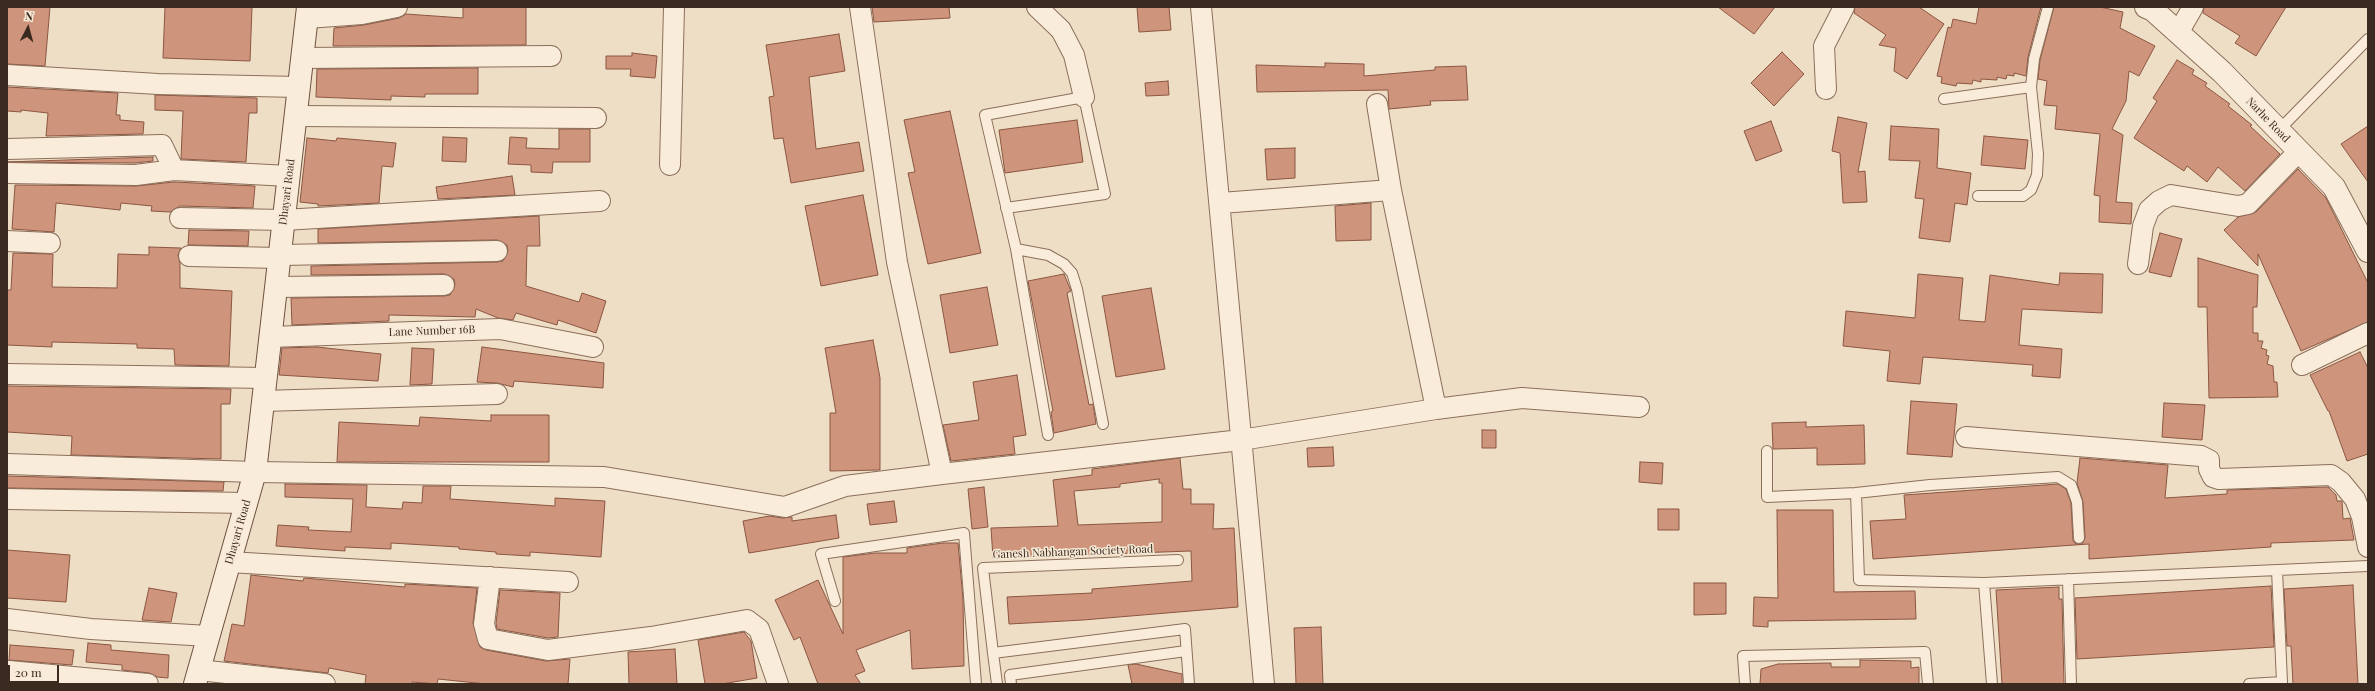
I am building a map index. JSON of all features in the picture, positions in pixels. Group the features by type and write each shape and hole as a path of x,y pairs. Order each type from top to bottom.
{"main road":[{"name":"Narhe Road","path":"2146,7 2222,72 2334,187 2368,251"},
{"name":"Dhayari Road","path":"197,677 255,472 308,12"}],"street":[{"path":"308,12 362,14 397,7"},
{"path":"670,165 674,7"},
{"path":"860,7 897,262 942,474"},
{"path":"1037,7 1061,30 1074,55 1084,97"},
{"path":"1201,7 1221,202 1241,440 1264,684"},
{"path":"1826,88 1824,46 1844,7"},
{"path":"2178,33 2193,7"},
{"path":"303,58 551,56"},
{"path":"7,76 158,84 299,87"},
{"path":"1377,104 1391,190 1436,409"},
{"path":"296,116 596,118"},
{"path":"7,149 162,145 174,170"},
{"path":"2138,264 2143,226 2149,210 2159,201 2171,195 2238,206 2248,204 2299,151"},
{"path":"7,173 136,175 174,170 289,176"},
{"path":"1221,202 1391,190"},
{"path":"180,218 284,220 600,202"},
{"path":"7,241 50,243"},
{"path":"189,256 280,257 497,251"},
{"path":"276,287 444,285"},
{"name":"Lane Number 16B","path":"270,337 500,329 593,347"},
{"path":"2302,365 2368,333"},
{"path":"7,374 266,378"},
{"path":"263,401 497,394"},
{"path":"7,464 255,472 604,477 785,507 844,486 1241,440 1436,409 1522,398 1640,406"},
{"path":"1966,437 2201,456 2209,460 2209,469 2213,477 2219,479 2331,475 2341,482 2355,499 2362,517 2368,547"},
{"path":"7,499 246,503"},
{"path":"229,562 568,582"},
{"path":"490,578 484,624 488,640 548,650 651,637 747,620 759,629 778,684"},
{"path":"7,619 91,629 208,636"},
{"path":"9,671 148,684"},
{"path":"197,677 325,684"}],"lane":[{"path":"1978,196 2023,196 2031,190 2037,175 2038,154 2031,87 2034,59 2048,7"},
{"path":"2279,130 2368,39"},
{"path":"1944,99 2031,87"},
{"path":"1006,208 1105,194 1084,97 985,115 1006,208 1016,249 1048,435"},
{"path":"1016,249 1048,255 1064,264 1072,273 1077,289 1103,424"},
{"path":"1767,451 1766,498 1856,493 1930,485 2058,477 2071,485 2077,502 2079,538"},
{"path":"1856,493 1858,580 1984,583 2368,566"},
{"path":"835,601 821,554 964,533 976,684"},
{"name":"Ganesh Nabhangan Society Road","path":"997,684 983,568 1178,560"},
{"path":"2249,684 2282,683 2277,570"},
{"path":"2068,579 2071,684"},
{"path":"1984,583 1992,684"},
{"path":"993,654 1185,630 1189,684"},
{"path":"1011,684 1010,676 1186,651"},
{"path":"1745,684 1743,656 1925,652 1928,684"}],"building":[{"path":"7,7 50,7 45,66 7,64"},
{"path":"165,7 252,7 250,61 163,58"},
{"path":"463,7 526,7 526,45 333,46 334,28 364,25 399,18 406,14 463,18"},
{"path":"872,7 949,7 950,18 874,22"},
{"path":"1137,7 1169,7 1171,30 1139,32"},
{"path":"1718,7 1775,7 1754,34"},
{"path":"1855,7 1919,7 1944,24 1907,79 1894,71 1896,48 1879,45 1886,35 1854,13"},
{"path":"1979,7 2041,7 2028,57 2026,76 2014,73 2014,76 2007,75 2006,79 1997,77 1997,80 1981,79 1981,82 1973,80 1972,84 1957,83 1956,86 1941,83 1942,77 1937,76 1948,27 1951,28 1953,19 1976,24"},
{"path":"2054,7 2100,7 2123,12 2120,28 2155,46 2139,76 2129,71 2126,101 2112,129 2123,135 2116,202 2132,203 2131,224 2099,222 2100,196 2094,195 2100,134 2055,129 2057,106 2044,105 2047,81 2038,79 2040,60"},
{"path":"2204,7 2286,7 2256,56 2235,43 2240,36 2203,13"},
{"path":"839,34 845,71 809,77 816,149 859,142 864,171 791,183 783,138 774,139 769,97 774,96 766,45"},
{"path":"1782,52 1804,74 1774,106 1751,83"},
{"path":"632,53 657,56 655,78 630,76 631,69 606,69 606,56 632,56"},
{"path":"2177,60 2194,70 2192,74 2207,83 2205,86 2230,104 2228,106 2252,125 2250,126 2280,154 2245,191 2218,167 2207,182 2187,166 2184,171 2134,138 2157,101 2153,98"},
{"path":"1325,63 1364,64 1364,76 1435,70 1435,67 1466,66 1468,100 1430,101 1431,105 1389,109 1388,90 1257,92 1256,65 1325,67"},
{"path":"478,68 478,94 425,94 425,97 391,96 391,100 316,97 317,69"},
{"path":"1168,81 1169,95 1146,96 1145,83"},
{"path":"7,87 118,93 116,115 120,115 120,120 144,122 143,134 46,136 48,113 21,110 21,112 7,111"},
{"path":"155,95 257,98 257,113 249,113 246,162 181,159 183,111 155,110"},
{"path":"950,111 981,253 928,264 908,173 915,172 904,120"},
{"path":"1838,117 1867,123 1858,172 1865,171 1867,202 1843,203 1840,153 1832,151"},
{"path":"1077,120 1083,162 1005,173 999,130"},
{"path":"1771,121 1782,151 1756,161 1744,131"},
{"path":"1891,126 1939,129 1937,168 1971,173 1967,205 1955,203 1950,242 1919,238 1924,199 1915,198 1920,161 1889,160"},
{"path":"2368,126 2368,182 2341,144"},
{"path":"559,129 590,129 590,162 553,162 552,173 531,172 531,165 508,164 510,137 527,138 526,148 559,149"},
{"path":"1984,136 2028,140 2025,169 1981,165"},
{"path":"443,137 467,138 466,162 442,161"},
{"path":"307,138 336,141 337,138 396,143 393,167 382,166 379,203 318,206 318,204 300,202"},
{"path":"1295,148 1295,178 1267,180 1265,149"},
{"path":"153,157 153,161 135,163 7,162"},
{"path":"2298,169 2326,198 2368,283 2368,322 2301,351 2258,254 2258,266 2224,230 2238,217 2256,212"},
{"path":"512,176 515,195 438,199 436,187"},
{"path":"174,182 255,186 253,208 180,206 170,212 151,211 152,206 121,203 120,210 56,203 54,232 12,229 15,185 136,186"},
{"path":"863,195 878,275 821,286 805,206"},
{"path":"1371,203 1371,240 1336,241 1335,206"},
{"path":"539,216 540,246 527,246 526,286 579,302 582,293 606,301 596,333 558,320 557,325 516,313 513,320 498,318 476,309 475,317 389,315 389,321 292,325 291,298 444,296 450,295 455,285 454,279 444,274 311,275 311,266 497,262 503,261 508,251 507,245 497,240 318,243 318,229"},
{"path":"189,230 249,231 248,246 188,245"},
{"path":"2160,233 2182,239 2171,277 2149,272"},
{"path":"149,247 181,248 178,255 180,263 180,288 232,291 229,366 175,365 174,349 137,348 137,344 52,342 52,347 7,345 7,290 11,290 13,253 53,254 52,287 117,288 118,254 149,255"},
{"path":"2198,258 2258,275 2257,307 2253,307 2253,333 2258,333 2258,341 2263,341 2261,348 2267,350 2266,355 2269,356 2267,364 2273,366 2274,382 2277,382 2278,397 2209,398 2207,307 2198,307"},
{"path":"2060,273 2103,274 2102,313 2022,309 2019,345 2062,349 2060,378 2032,376 2033,365 1923,357 1920,384 1887,381 1890,351 1843,346 1846,311 1915,318 1918,274 1963,278 1959,320 1985,322 1990,275 2059,285"},
{"path":"1064,274 1071,291 1067,293 1089,405 1093,404 1096,424 1054,433 1051,412 1053,411 1028,281"},
{"path":"987,287 998,345 950,353 940,295"},
{"path":"1151,288 1165,369 1116,377 1102,296"},
{"path":"873,340 880,378 880,470 830,471 830,413 836,413 825,348"},
{"path":"317,347 381,354 378,381 279,375 282,348"},
{"path":"482,347 604,363 603,388 514,381 513,387 497,383 477,382"},
{"path":"412,348 434,349 432,384 410,385"},
{"path":"2360,352 2368,368 2368,454 2347,461 2329,411 2310,375"},
{"path":"1017,375 1026,435 1013,437 1015,454 951,461 943,425 979,420 973,382"},
{"path":"7,386 231,389 230,404 221,404 221,459 71,455 72,436 7,432"},
{"path":"1911,401 1957,404 1952,457 1907,454"},
{"path":"2164,403 2205,405 2202,440 2162,437"},
{"path":"491,415 549,415 549,462 337,462 339,422 419,426 420,417 491,421"},
{"path":"1806,422 1806,427 1864,425 1865,464 1817,465 1817,448 1773,449 1772,423"},
{"path":"1482,430 1496,430 1496,448 1482,448"},
{"path":"1333,447 1334,466 1308,467 1307,448"},
{"path":"1180,458 1183,489 1191,489 1191,504 1214,504 1213,529 1234,528 1238,607 1083,620 1009,624 1007,597 1092,593 1092,589 1192,581 1191,551 993,558 991,528 1058,526 1053,480 1092,475 1092,469","holes":["1159,479 1159,483 1162,483 1162,522 1078,525 1074,491 1120,487 1120,484"]},
{"path":"2080,458 2168,465 2165,498 2227,494 2227,490 2328,487 2336,495 2337,501 2342,501 2343,519 2350,518 2354,540 2271,543 2271,547 2089,559 2089,544 1873,559 1870,521 1906,519 1904,495 2058,484 2066,489 2071,503 2073,541 2076,544 2082,544 2085,538 2083,502 2077,483"},
{"path":"1640,462 1663,463 1662,484 1639,482"},
{"path":"7,476 224,482 223,491 7,488"},
{"path":"285,484 367,485 366,507 402,509 403,502 422,503 423,486 451,486 450,499 555,506 555,498 605,501 601,557 530,552 530,556 496,554 496,552 459,549 459,547 391,543 391,549 345,547 345,551 276,546 278,525 309,527 308,530 351,532 353,499 285,497"},
{"path":"984,487 988,527 972,529 968,489"},
{"path":"894,501 897,522 870,525 867,504"},
{"path":"1658,509 1679,509 1679,530 1658,530"},
{"path":"1777,510 1833,510 1834,592 1915,591 1916,619 1768,621 1768,627 1753,626 1754,597 1778,598"},
{"path":"836,515 839,538 749,553 743,521 769,516 783,518 792,517 792,521"},
{"path":"943,543 958,543 963,599 964,666 912,669 910,630 856,650 865,671 855,675 861,684 818,684 800,637 794,640 775,600 818,580 843,634 843,557 875,553 907,553 907,548"},
{"path":"7,550 70,555 66,602 7,598"},
{"path":"251,575 303,581 304,578 405,587 405,584 477,588 473,623 480,647 486,650 546,661 570,659 568,684 486,684 438,679 437,684 412,682 412,684 365,684 366,675 329,668 328,673 224,661 232,624 244,626"},
{"path":"1694,583 1726,583 1726,614 1694,615"},
{"path":"2353,585 2358,684 2293,684 2291,646 2287,646 2284,589"},
{"path":"2271,586 2274,647 2077,659 2075,598"},
{"path":"2059,587 2059,599 2062,599 2064,684 2002,684 1996,590"},
{"path":"149,588 177,593 171,622 142,620"},
{"path":"500,590 560,593 558,637 548,638 497,629 496,623"},
{"path":"1321,627 1323,684 1296,684 1294,628"},
{"path":"744,632 751,641 757,678 722,684 705,684 698,640"},
{"path":"88,643 111,645 111,650 169,655 168,678 157,677 149,673 122,670 122,665 86,662"},
{"path":"10,645 74,650 72,665 9,660"},
{"path":"675,649 677,684 629,684 628,652"},
{"path":"1860,660 1911,661 1911,668 1919,667 1919,684 1760,684 1761,669 1778,664 1831,663 1831,667 1860,667"},
{"path":"1136,664 1182,674 1182,684 1132,684 1128,665"}]}
